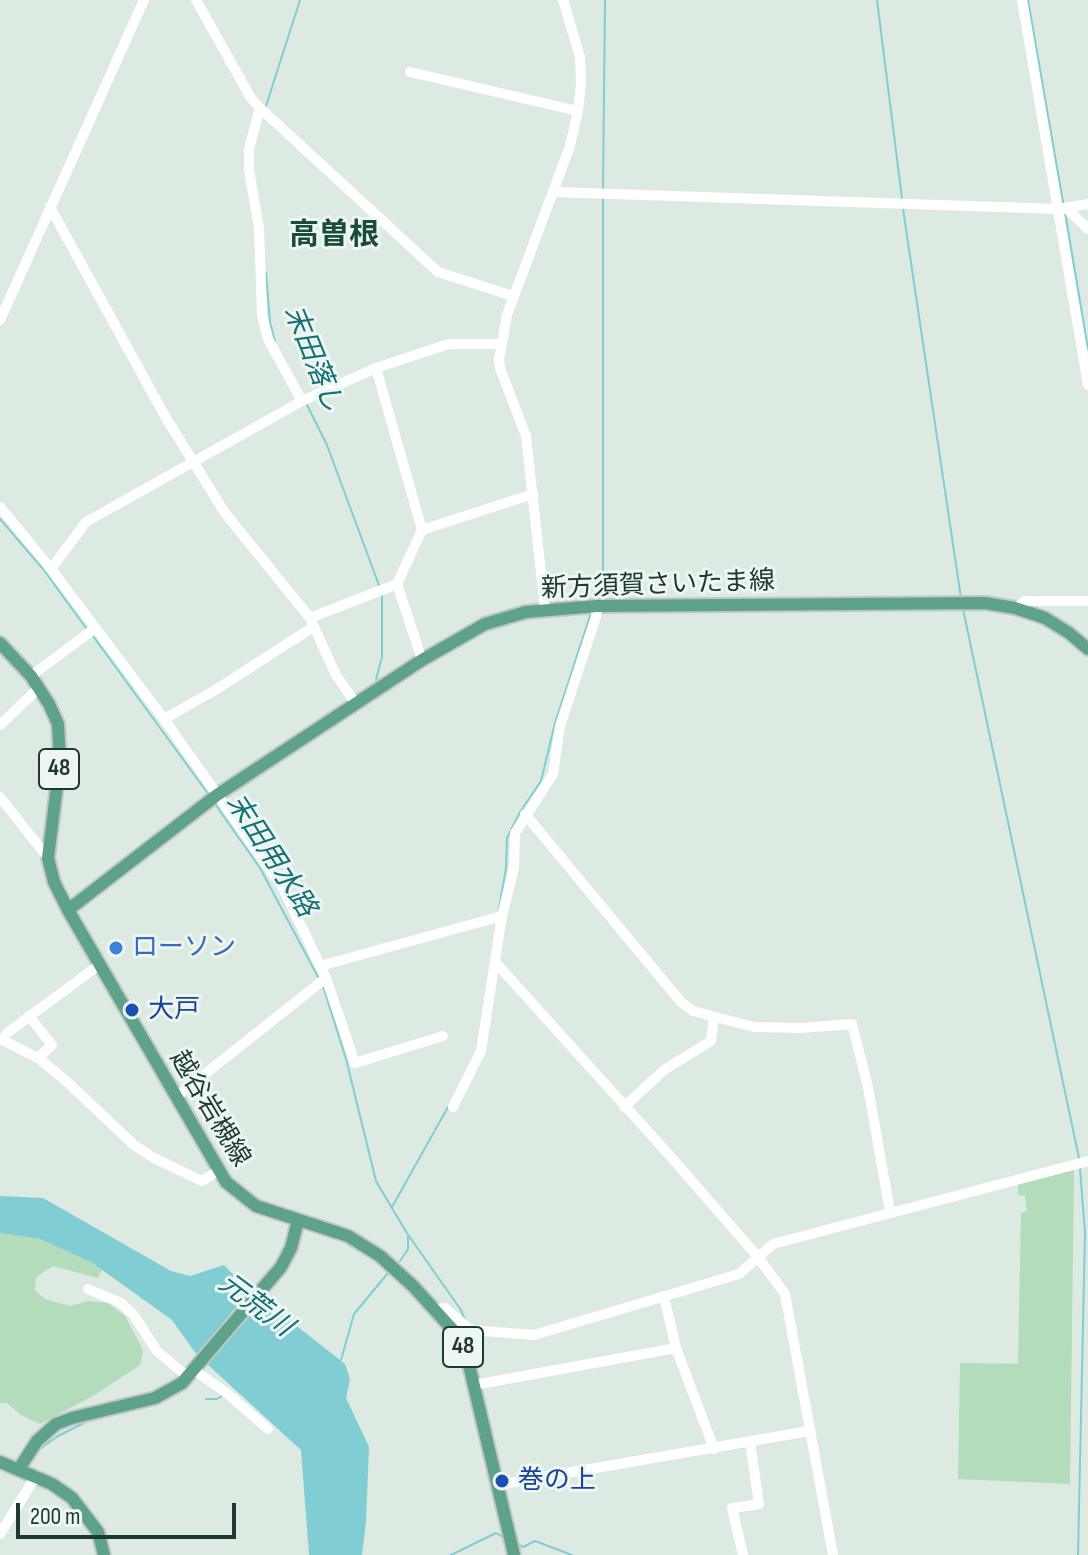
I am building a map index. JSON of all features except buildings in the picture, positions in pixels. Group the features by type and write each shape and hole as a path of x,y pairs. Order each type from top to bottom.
{"main road":[{"name":"新方須賀さいたま線","path":"68,910 217,795 422,660 485,624 545,609 597,606 956,602 1015,608 1057,625 1088,649"},
{"name":"越谷岩槻線","path":"0,643 31,676 58,724 61,742 48,858 54,882 99,965 218,1171 244,1199 269,1212 348,1236 380,1256 436,1309 453,1330 464,1350 517,1554"},
{"path":"19,1469 37,1441 56,1424 155,1398 174,1388 193,1371 287,1258 298,1220"},
{"path":"0,1462 36,1476 72,1498 98,1532 104,1555"}],"street":[{"path":"0,320 144,0"},
{"path":"196,0 251,98 260,108 438,272 513,296"},
{"path":"545,609 526,436 500,368 501,344 513,296 554,192 578,111 580,57 563,0"},
{"path":"1022,0 1063,209 1088,385"},
{"path":"410,72 578,111"},
{"path":"260,108 249,149 249,170 259,228 262,315 268,339 302,401"},
{"path":"554,192 1063,209 1088,204"},
{"path":"50,207 194,463 225,513 311,622 336,675 356,704"},
{"path":"1063,209 1088,229"},
{"path":"51,569 86,522 302,401 376,368 449,344 501,344"},
{"path":"164,719 217,689 311,622 397,584 422,530 376,368"},
{"path":"422,530 533,494"},
{"path":"0,507 51,569 164,719 283,888 326,978 355,1063 443,1036"},
{"path":"397,584 422,660"},
{"path":"1015,608 1025,601 1088,601"},
{"path":"453,1107 481,1051 502,916 514,867 515,833 553,774 560,726 597,606"},
{"path":"31,676 94,629"},
{"path":"0,725 39,688"},
{"path":"0,797 48,858"},
{"path":"525,814 681,1002 693,1011 754,1027 801,1028 852,1024 868,1087 890,1212"},
{"path":"320,966 502,916"},
{"path":"496,963 758,1257 785,1294 833,1555"},
{"path":"99,965 2,1039 38,1058 144,1151 181,1173 202,1181 218,1171"},
{"path":"176,1097 326,978"},
{"path":"29,1016 52,1045 38,1058"},
{"path":"624,1107 664,1070 711,1041 714,1017"},
{"path":"436,1309 445,1308 470,1330 534,1335 739,1274 773,1244 1082,1162"},
{"path":"88,1289 121,1303 133,1314 157,1351 228,1394 268,1429"},
{"path":"664,1297 676,1348 714,1449"},
{"path":"464,1350 470,1330"},
{"path":"474,1385 676,1348"},
{"path":"498,1485 809,1431"},
{"path":"743,1555 732,1508 759,1504 750,1442"},
{"path":"0,1534 36,1476"}],"green space":[{"path":"1074,1170 1070,1484 958,1479 960,1363 1018,1364 1021,1213 1027,1211 1025,1196 1018,1195 1018,1184"},
{"path":"0,1233 40,1239 102,1270 98,1278 53,1266 36,1277 35,1290 45,1299 70,1306 88,1301 108,1303 125,1316 143,1350 140,1365 93,1396 40,1424 21,1415 7,1403 0,1403"}],"water":[{"path":"0,1196 43,1198 171,1271 190,1276 224,1265 249,1291 197,1355 172,1320 91,1262 40,1239 0,1233"},
{"name":"元荒川","path":"260,1297 345,1364 350,1379 346,1398 369,1447 362,1555 309,1555 301,1450 206,1363"}],"waterway":[{"name":"末田落し","path":"265,109 300,0"},
{"path":"603,188 605,0"},
{"path":"877,0 902,199"},
{"path":"1028,0 1063,202"},
{"path":"595,599 603,576 603,199"},
{"path":"903,209 961,598"},
{"path":"1065,212 1088,349"},
{"name":"末田落し","path":"266,273 275,342"},
{"name":"末田落し","path":"307,405 327,445 380,588"},
{"name":"末田用水路","path":"0,519 43,569 86,628"},
{"name":"末田落し","path":"376,680 382,657 382,594"},
{"path":"963,609 1079,1158"},
{"path":"499,909 507,838 541,781 555,723 591,613"},
{"name":"末田用水路","path":"93,636 209,795"},
{"name":"末田用水路","path":"215,804 260,868 318,977"},
{"name":"末田用水路","path":"323,986 346,1059 376,1181 408,1235 408,1249 400,1261"},
{"path":"392,1207 448,1107"},
{"path":"1078,1555 1085,1233 1080,1169"},
{"path":"409,1236 465,1320"},
{"path":"341,1360 354,1314 388,1273"},
{"path":"206,1399 222,1396"},
{"path":"41,1448 84,1423"},
{"path":"451,1555 496,1533 505,1538"},
{"path":"518,1544 523,1547 535,1541 572,1555"}],"place":[{"name":"ローソン","path":"116,948"},
{"name":"大戸","path":"132,1010"},
{"name":"巻の上","path":"502,1481"}],"district":[{"name":"高曽根","path":"334,236"}]}
